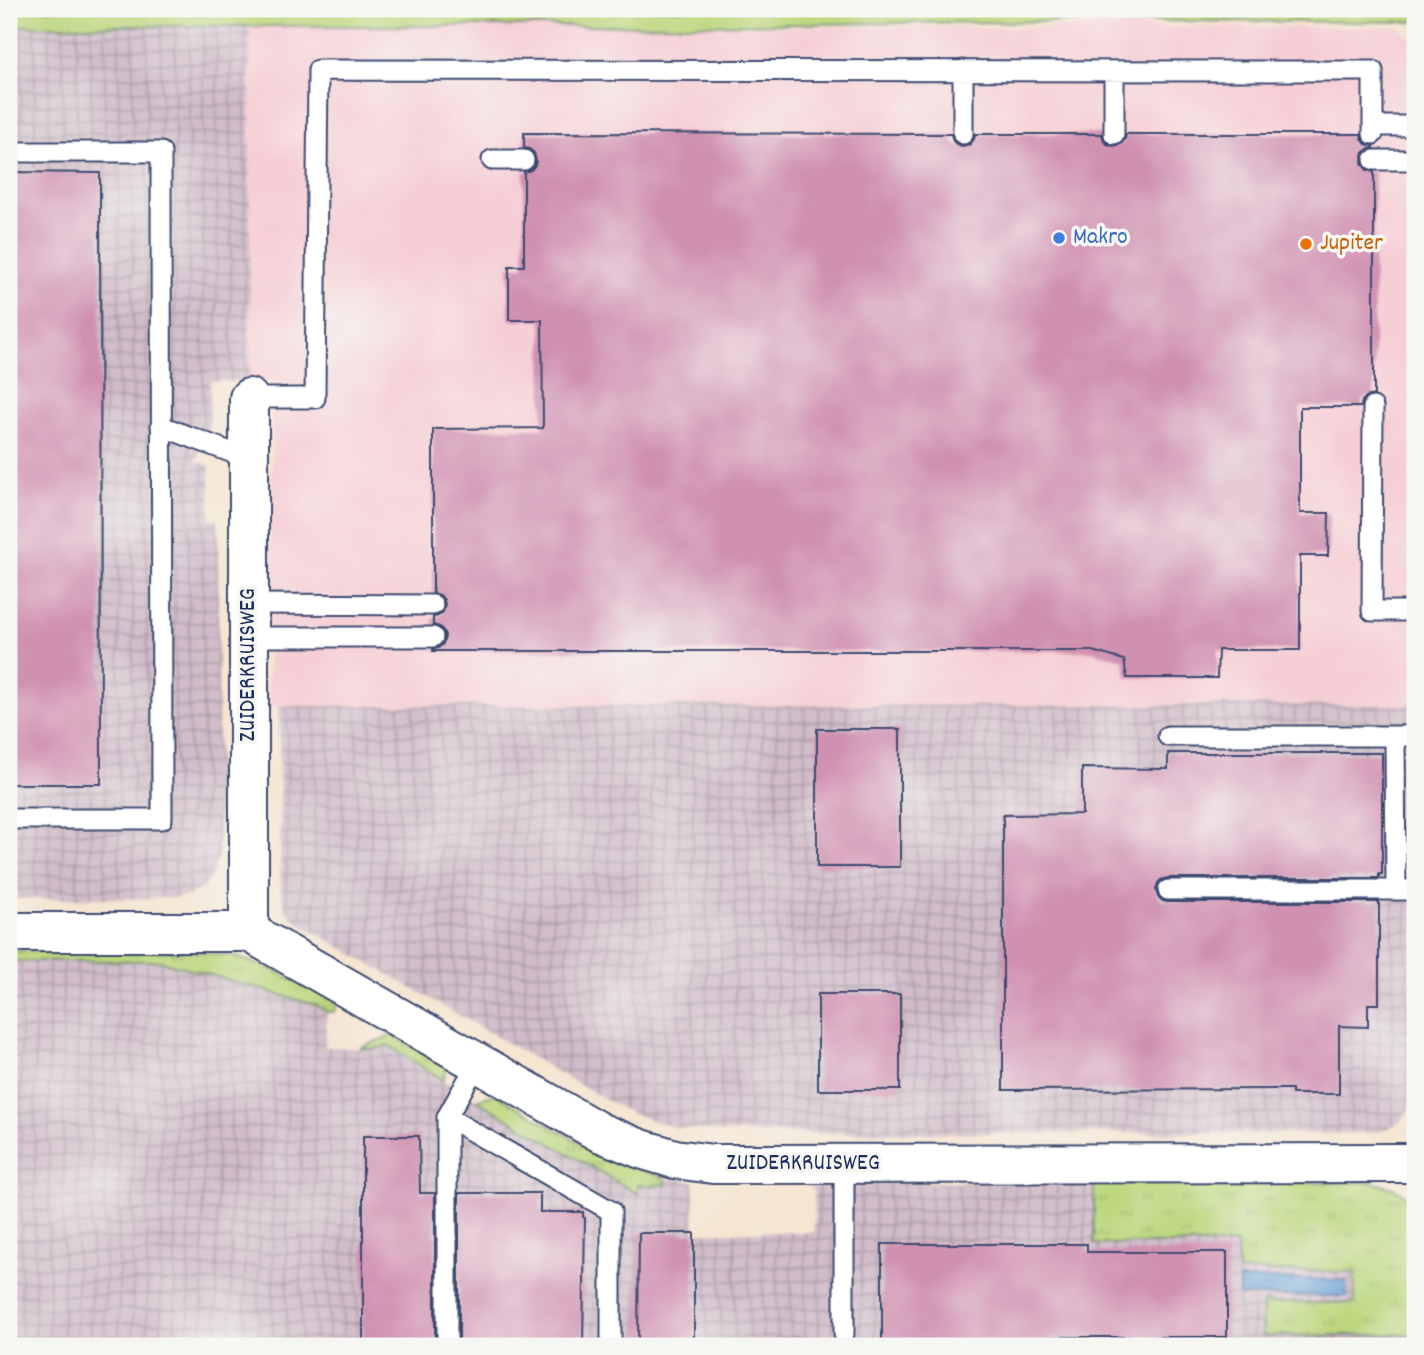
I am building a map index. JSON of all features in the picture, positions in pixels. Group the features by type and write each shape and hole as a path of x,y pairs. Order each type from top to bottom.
{"street":[{"name":"ZUIDERKRUISWEG","path":"249,398 249,932"},
{"name":"ZUIDERKRUISWEG","path":"9,932 249,932 599,1132 675,1159 712,1164 1415,1163"}],"lane":[{"path":"249,398 315,398 318,70 1373,71 1373,130 1415,126"},
{"path":"963,70 963,134"},
{"path":"1114,71 1114,134"},
{"path":"9,152 161,152 162,819 9,819"},
{"path":"492,160 524,160"},
{"path":"1374,160 1415,160"},
{"path":"1373,407 1373,611 1415,611"},
{"path":"161,426 249,459"},
{"path":"249,621 433,605"},
{"path":"249,621 433,637"},
{"path":"1168,736 1405,736 1405,890 1168,890"},
{"path":"447,1346 447,1117 478,1062"},
{"path":"447,1117 611,1211 611,1346"},
{"path":"844,1163 844,1334"}],"shaded area":[{"path":"9,26 250,26 250,381 210,381 210,423 196,461 210,465 210,519 218,520 218,856 204,887 188,896 9,899"},
{"path":"250,26 1399,27 1415,46 1415,705 268,706 273,380 250,381"},
{"path":"1415,705 1415,1102 1400,1122 1381,1131 758,1133 673,1127 631,1113 608,1101 299,923 286,910 281,894 279,706"},
{"path":"9,961 161,961 316,1005 327,1012 325,1047 375,1049 387,1045 409,1061 638,1193 638,1185 665,1185 665,1177 694,1181 694,1232 814,1232 814,1194 812,1188 804,1183 1384,1184 1415,1203 1415,1346 9,1346"}],"green space":[{"path":"9,9 1415,9 1415,22 9,26"},
{"path":"9,951 191,951 230,955 272,969 334,1001 336,1008 334,1012 327,1012 316,1005 161,961 9,961"},
{"path":"392,1035 447,1066 443,1080 388,1045 375,1049 360,1048"},
{"path":"495,1094 598,1153 665,1177 666,1185 638,1185 638,1194 476,1100"},
{"path":"1372,1182 1396,1189 1415,1203 1415,1334 1263,1336 1263,1303 1355,1303 1355,1272 1238,1271 1237,1244 1094,1244 1094,1183"}],"water":[{"path":"1239,1279 1346,1280 1347,1296 1239,1296"}],"building":[{"path":"524,133 951,134 953,141 962,146 970,144 975,134 1102,134 1104,141 1113,146 1121,144 1126,134 1361,134 1366,144 1374,146 1364,153 1362,161 1367,170 1374,172 1374,395 1366,397 1361,407 1300,407 1300,513 1329,513 1328,556 1300,556 1300,650 1218,650 1217,678 1127,678 1124,660 1092,651 433,651 443,644 445,636 440,627 433,625 433,617 443,612 445,604 440,595 433,593 433,429 543,428 542,320 509,320 509,266 524,266 524,172 531,170 536,161 534,153 524,148"},
{"path":"9,172 100,173 101,784 9,784"},
{"path":"817,729 900,729 900,867 817,867"},
{"path":"1168,753 1382,753 1382,874 1379,874 1379,878 1168,878 1161,880 1156,889 1158,897 1168,902 1379,902 1379,1004 1368,1004 1368,1027 1339,1026 1339,1094 1292,1094 1292,1089 1003,1090 1003,815 1082,814 1082,768 1168,769"},
{"path":"818,994 900,994 900,1090 818,1090"},
{"path":"363,1136 419,1136 420,1193 435,1193 435,1346 363,1346"},
{"path":"459,1193 540,1193 540,1212 583,1212 583,1346 459,1346"},
{"path":"639,1233 694,1233 694,1346 638,1346"},
{"path":"882,1244 1087,1244 1087,1252 1227,1252 1227,1337 1049,1337 1049,1346 882,1346"}],"place":[{"name":"Makro","path":"1059,238"},
{"name":"Jupiter","path":"1306,244"}]}
